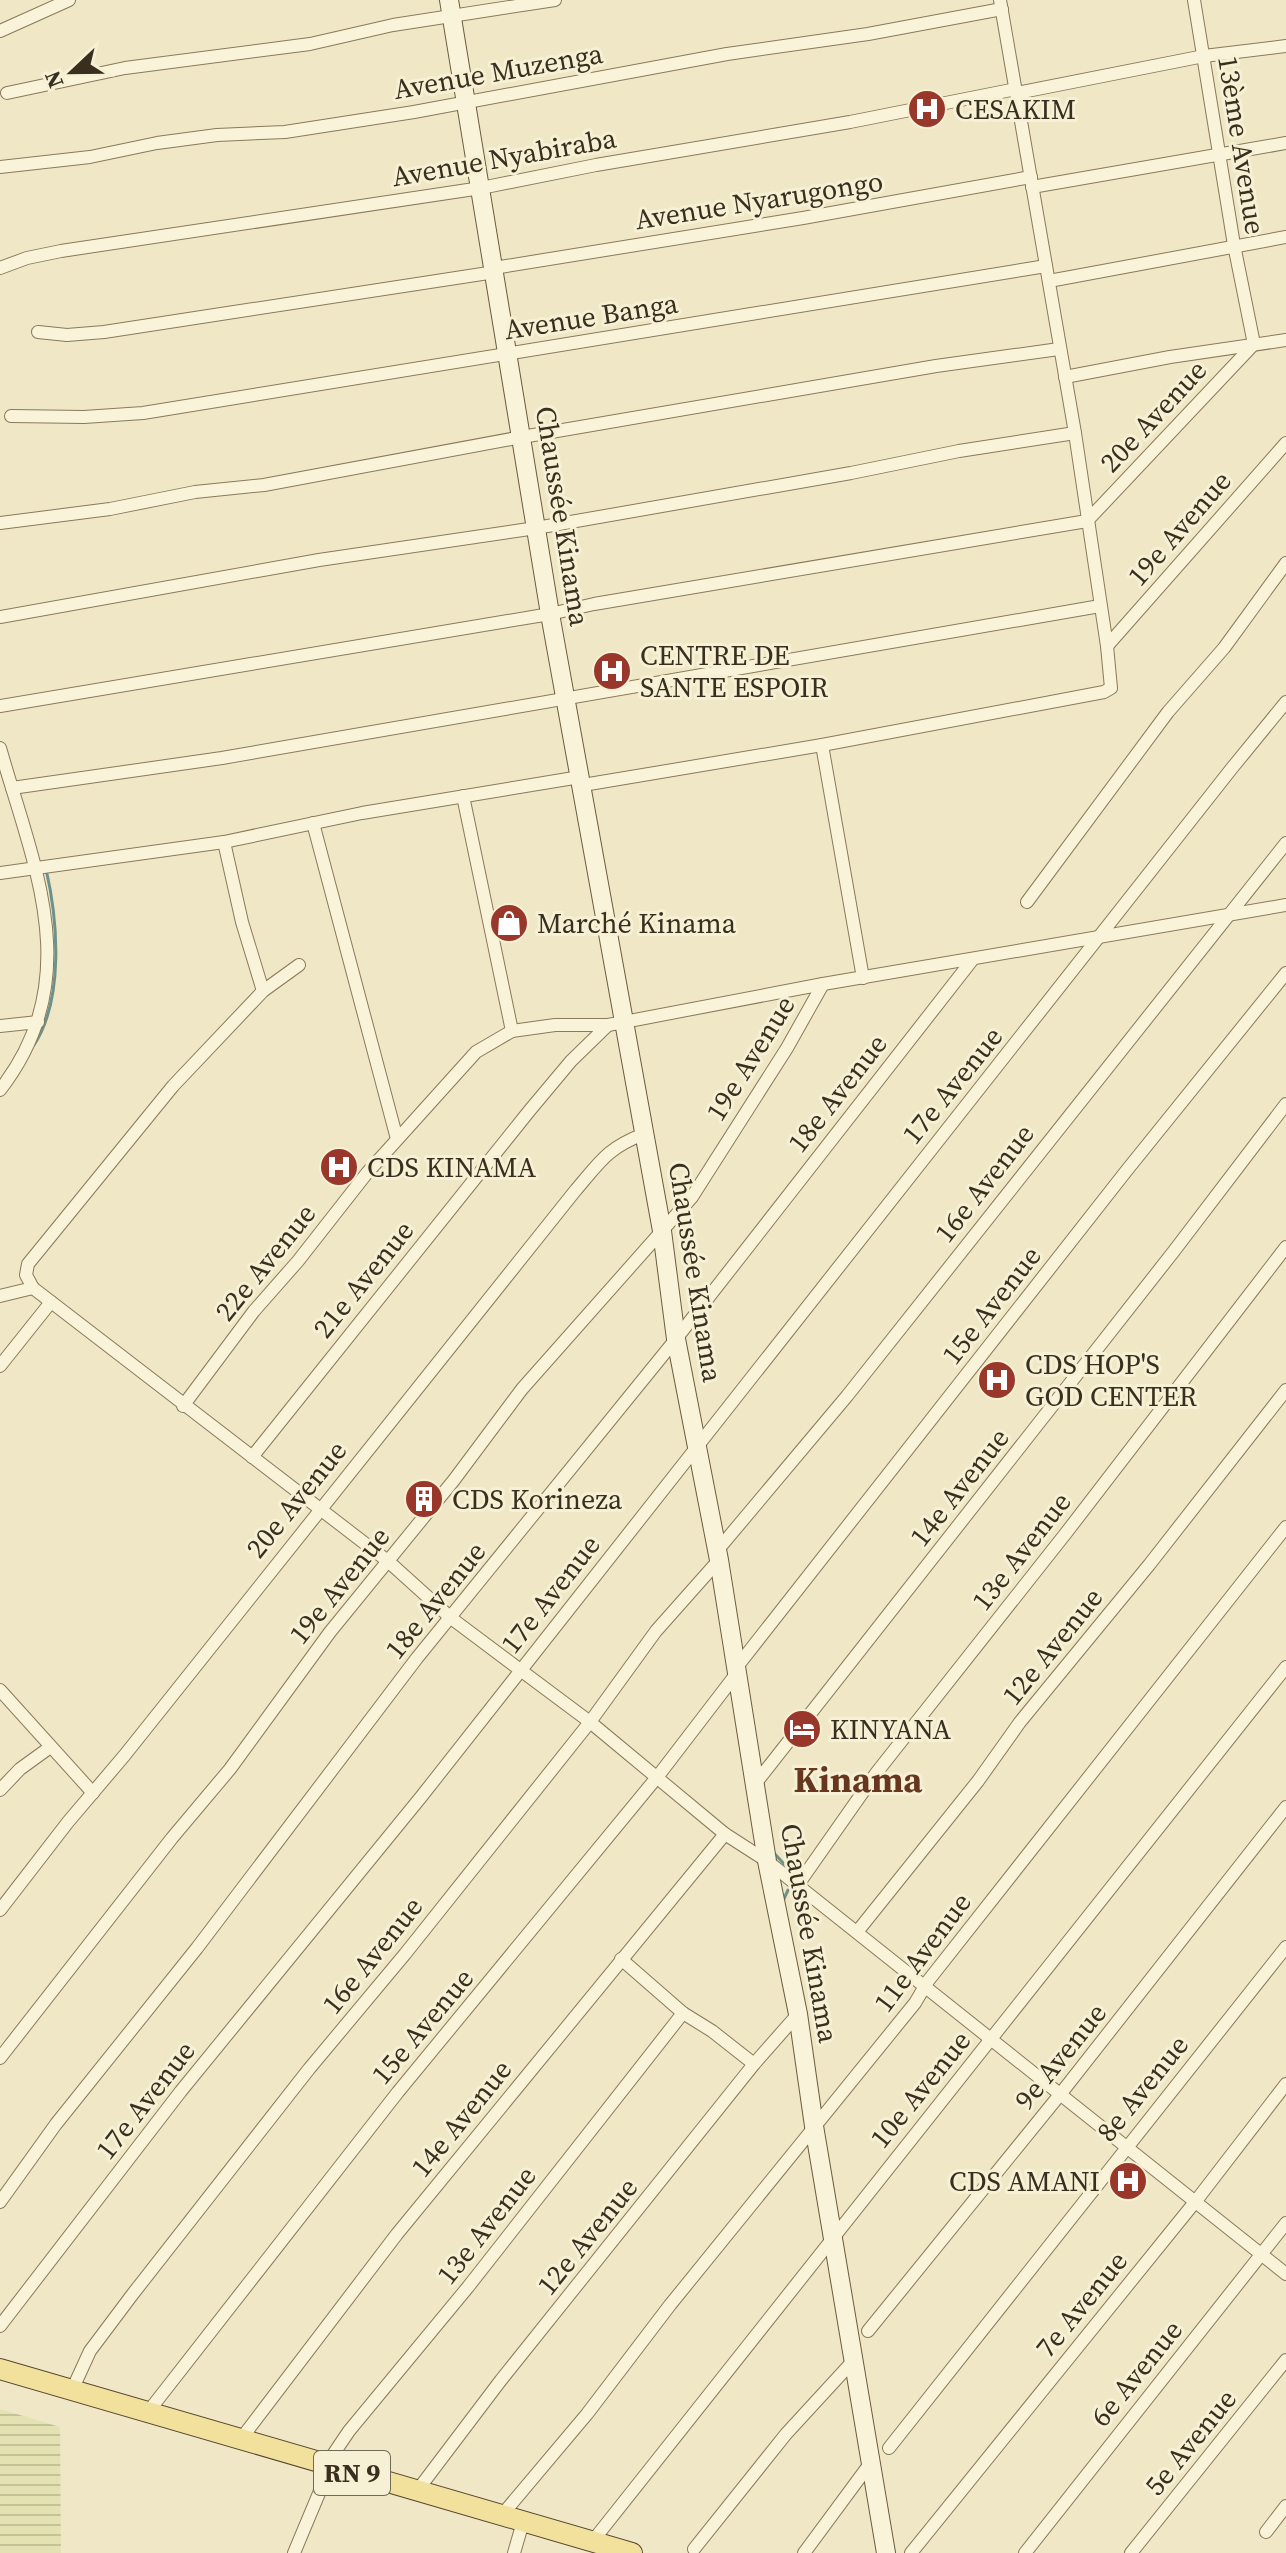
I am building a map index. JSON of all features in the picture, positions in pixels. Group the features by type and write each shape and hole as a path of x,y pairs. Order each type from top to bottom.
{"main road":[{"name":"RN 9","path":"0,2369 502,2515 600,2547 632,2553"}],"street":[{"path":"0,31 69,0"},
{"path":"7,93 125,68 310,44 450,9 555,0"},
{"name":"13ème Avenue","path":"1194,0 1234,245 1254,344"},
{"path":"0,873 224,842 463,796 822,745 1104,692 1111,688 1075,433 1001,4"},
{"name":"Avenue Muzenga","path":"0,167 90,157 217,135 285,132 727,54 868,34 1001,4"},
{"name":"Chaussée Kinama","path":"450,9 550,614 582,781 616,1022 644,1134 662,1231 676,1339 718,1556 767,1861 798,2014 886,2553"},
{"name":"Avenue Nyabiraba","path":"0,268 61,251 481,188 1204,56 1286,46"},
{"name":"Avenue Nyarugongo","path":"38,332 67,335 104,332 1286,143"},
{"path":"1049,281 1286,237"},
{"name":"Avenue Banga","path":"11,416 84,417 143,413 1046,266"},
{"path":"1065,377 1286,340"},
{"name":"20e Avenue","path":"1087,521 1254,344"},
{"path":"0,523 110,509 195,492 264,485 936,366 1059,349"},
{"path":"0,617 319,560 536,528 959,451 1075,433"},
{"name":"19e Avenue","path":"1107,646 1286,443"},
{"path":"0,706 1087,521"},
{"path":"1027,902 1168,712 1224,648 1286,563"},
{"path":"12,788 222,758 1100,606"},
{"name":"17e Avenue","path":"0,2326 181,2091 387,1839 1286,702"},
{"path":"822,745 863,978"},
{"path":"0,748 44,908 49,958 46,992 38,1022 0,1090"},
{"path":"463,796 512,1031"},
{"path":"313,823 397,1139"},
{"path":"224,842 242,922 263,991"},
{"name":"16e Avenue","path":"73,2388 90,2351 309,2069 590,1722 656,1631 847,1396 1286,843"},
{"name":"22e Avenue","path":"183,1406 254,1311 367,1173 476,1052 512,1031 616,1022 1286,905"},
{"name":"18e Avenue","path":"0,2202 56,2124 197,1948 417,1658 676,1339 973,959"},
{"path":"299,965 263,991 147,1116 28,1264 26,1275 33,1288 389,1562 451,1618 590,1722 725,1834 799,1883 1263,2252 1286,2274"},
{"name":"15e Avenue","path":"148,2412 398,2092 658,1776 1127,1170 1286,973"},
{"name":"19e Avenue","path":"0,2058 172,1838 230,1769 348,1609 389,1562 522,1389 692,1197 787,1048 823,984"},
{"path":"0,1026 38,1022"},
{"name":"21e Avenue","path":"252,1457 375,1300 571,1061 616,1022"},
{"name":"14e Avenue","path":"755,1784 1286,1104"},
{"name":"20e Avenue","path":"0,1910 575,1191 608,1153 619,1144 644,1134"},
{"name":"13e Avenue","path":"799,1883 877,1772 1286,1247"},
{"path":"0,1296 33,1288"},
{"path":"0,1366 51,1302"},
{"name":"12e Avenue","path":"858,1930 913,1865 1020,1722 1168,1542 1286,1390"},
{"name":"11e Avenue","path":"502,2515 587,2414 670,2305 915,2003 926,1984 1286,1527"},
{"name":"10e Avenue","path":"600,2547 834,2234 1286,1667"},
{"path":"0,1690 49,1748 93,1793"},
{"path":"0,1790 20,1769 49,1748"},
{"name":"9e Avenue","path":"868,2331 1062,2092 1286,1807"},
{"name":"14e Avenue","path":"241,2439 397,2234 725,1834"},
{"name":"8e Avenue","path":"889,2448 1286,1947"},
{"path":"621,1959 683,2013 754,2064"},
{"name":"13e Avenue","path":"294,2553 328,2466 349,2431 468,2287 683,2013"},
{"name":"12e Avenue","path":"417,2491 501,2380 754,2064 798,2014"},
{"name":"7e Avenue","path":"911,2553 1197,2200 1286,2084"},
{"name":"6e Avenue","path":"1025,2553 1286,2223"},
{"path":"694,2549 786,2434 854,2360"},
{"name":"5e Avenue","path":"1131,2553 1286,2360"},
{"path":"804,2553 872,2461"},
{"path":"1266,2532 1286,2506"},
{"path":"514,2553 523,2522"}],"shaded area":[{"path":"0,2409 60,2427 61,2553 0,2553"}],"waterway":[{"path":"34,1045 50,1005 56,959 46,869"},
{"path":"774,1853 793,1874"},
{"path":"782,1903 788,1890"}],"place":[{"name":"CESAKIM","path":"927,109"},
{"name":"CENTRE DE SANTE ESPOIR","path":"612,671"},
{"name":"Marché Kinama","path":"509,923"},
{"name":"CDS KINAMA","path":"339,1167"},
{"name":"CDS HOP'S GOD CENTER","path":"997,1380"},
{"name":"CDS Korineza","path":"424,1499"},
{"name":"KINYANA","path":"802,1729"},
{"name":"CDS AMANI","path":"1128,2181"}],"district":[{"name":"Kinama","path":"858,1779"}]}
